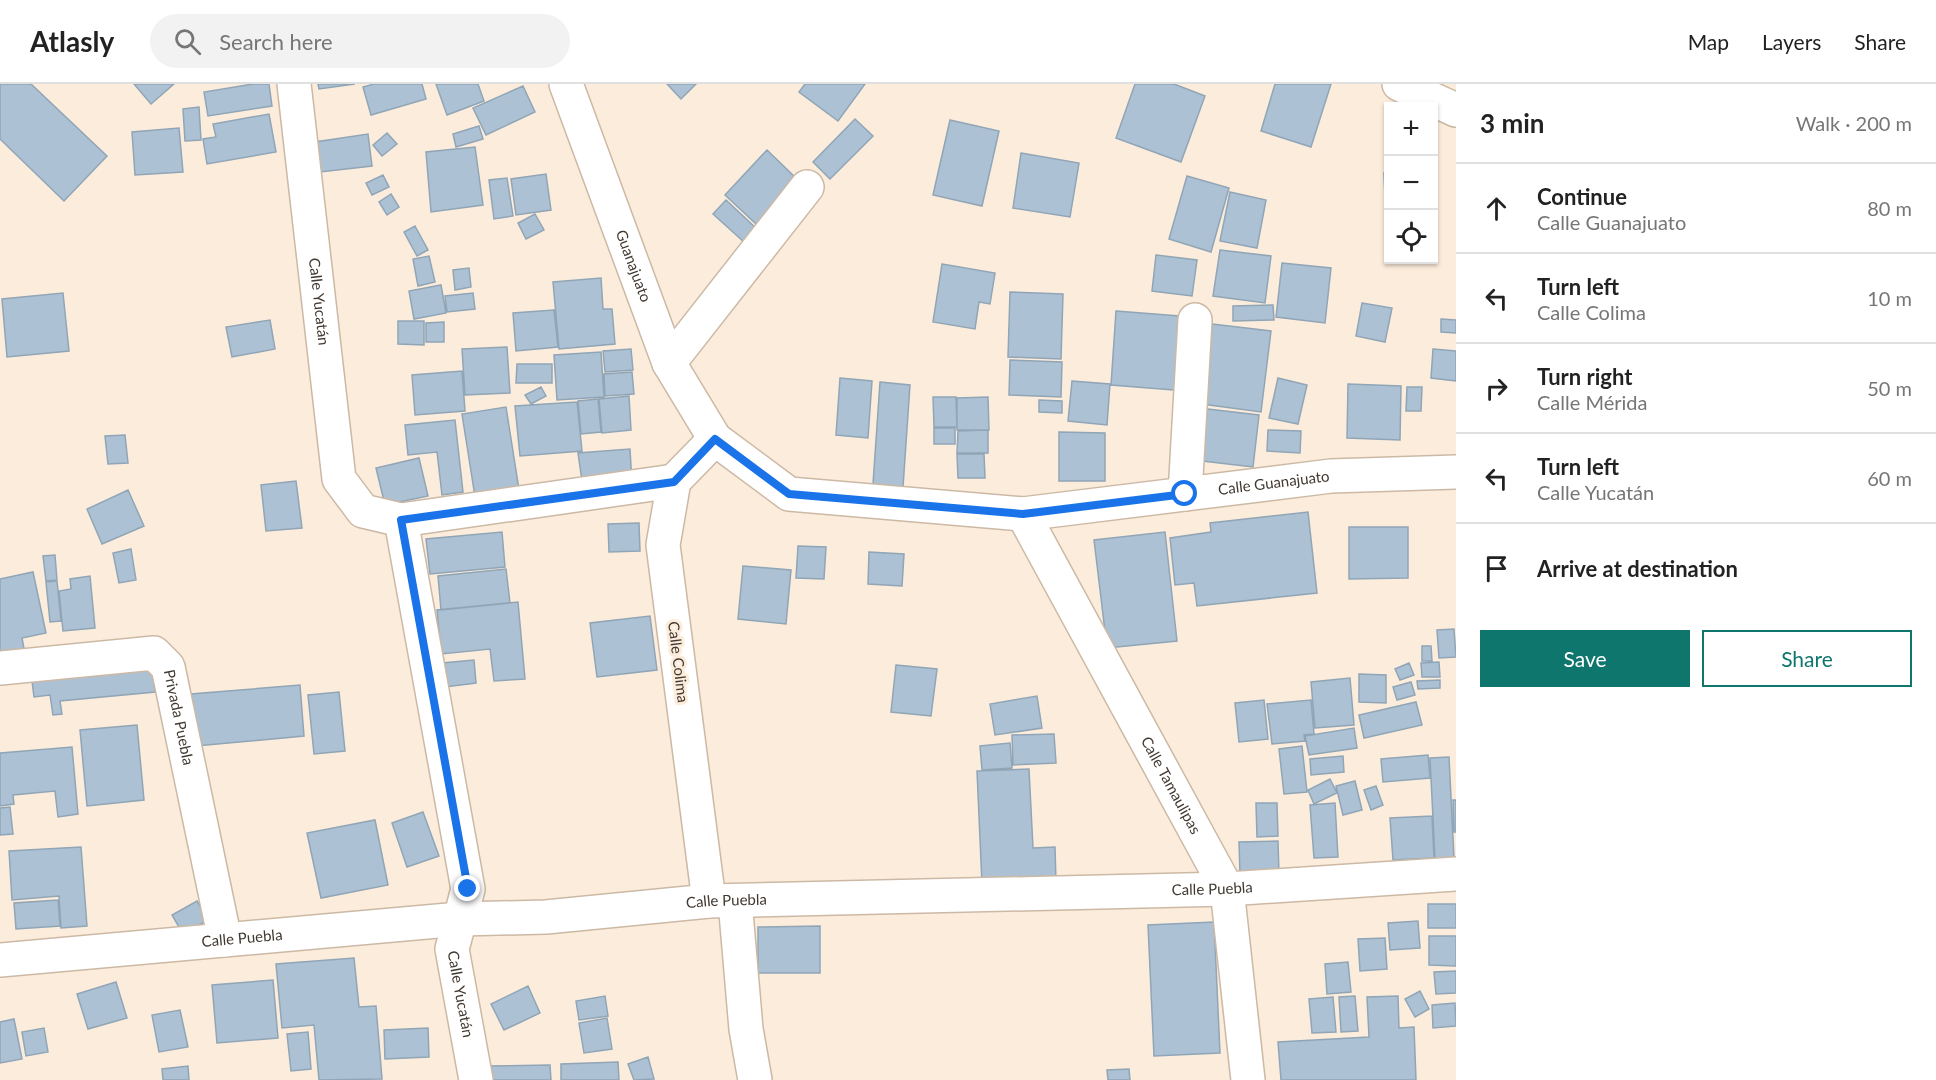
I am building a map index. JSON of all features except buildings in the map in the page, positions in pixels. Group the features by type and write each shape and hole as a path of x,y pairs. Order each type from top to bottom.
{"street":[{"name":"Calle Yucatán","path":"294,84 339,479 363,511 401,520 468,889 452,949 476,1080"},
{"name":"Guanajuato","path":"566,84 669,363 715,439"},
{"path":"1399,84 1456,110"},
{"path":"669,363 807,187"},
{"path":"1185,494 1195,320"},
{"path":"401,520 674,482 715,439"},
{"name":"Calle Guanajuato","path":"715,439 789,494 1023,514 1331,476 1456,472"},
{"name":"Calle Colima","path":"674,482 663,546 722,901 755,1080"},
{"name":"Calle Tamaulipas","path":"1023,514 1227,889 1248,1080"},
{"name":"Privada Puebla","path":"0,668 154,653 168,667 225,940"},
{"name":"Calle Puebla","path":"0,960 460,919 546,917 722,901 1227,889 1456,874"}],"route":[{"path":"468,889 401,520 674,482 715,439 789,494 1023,514 1185,494"}]}
